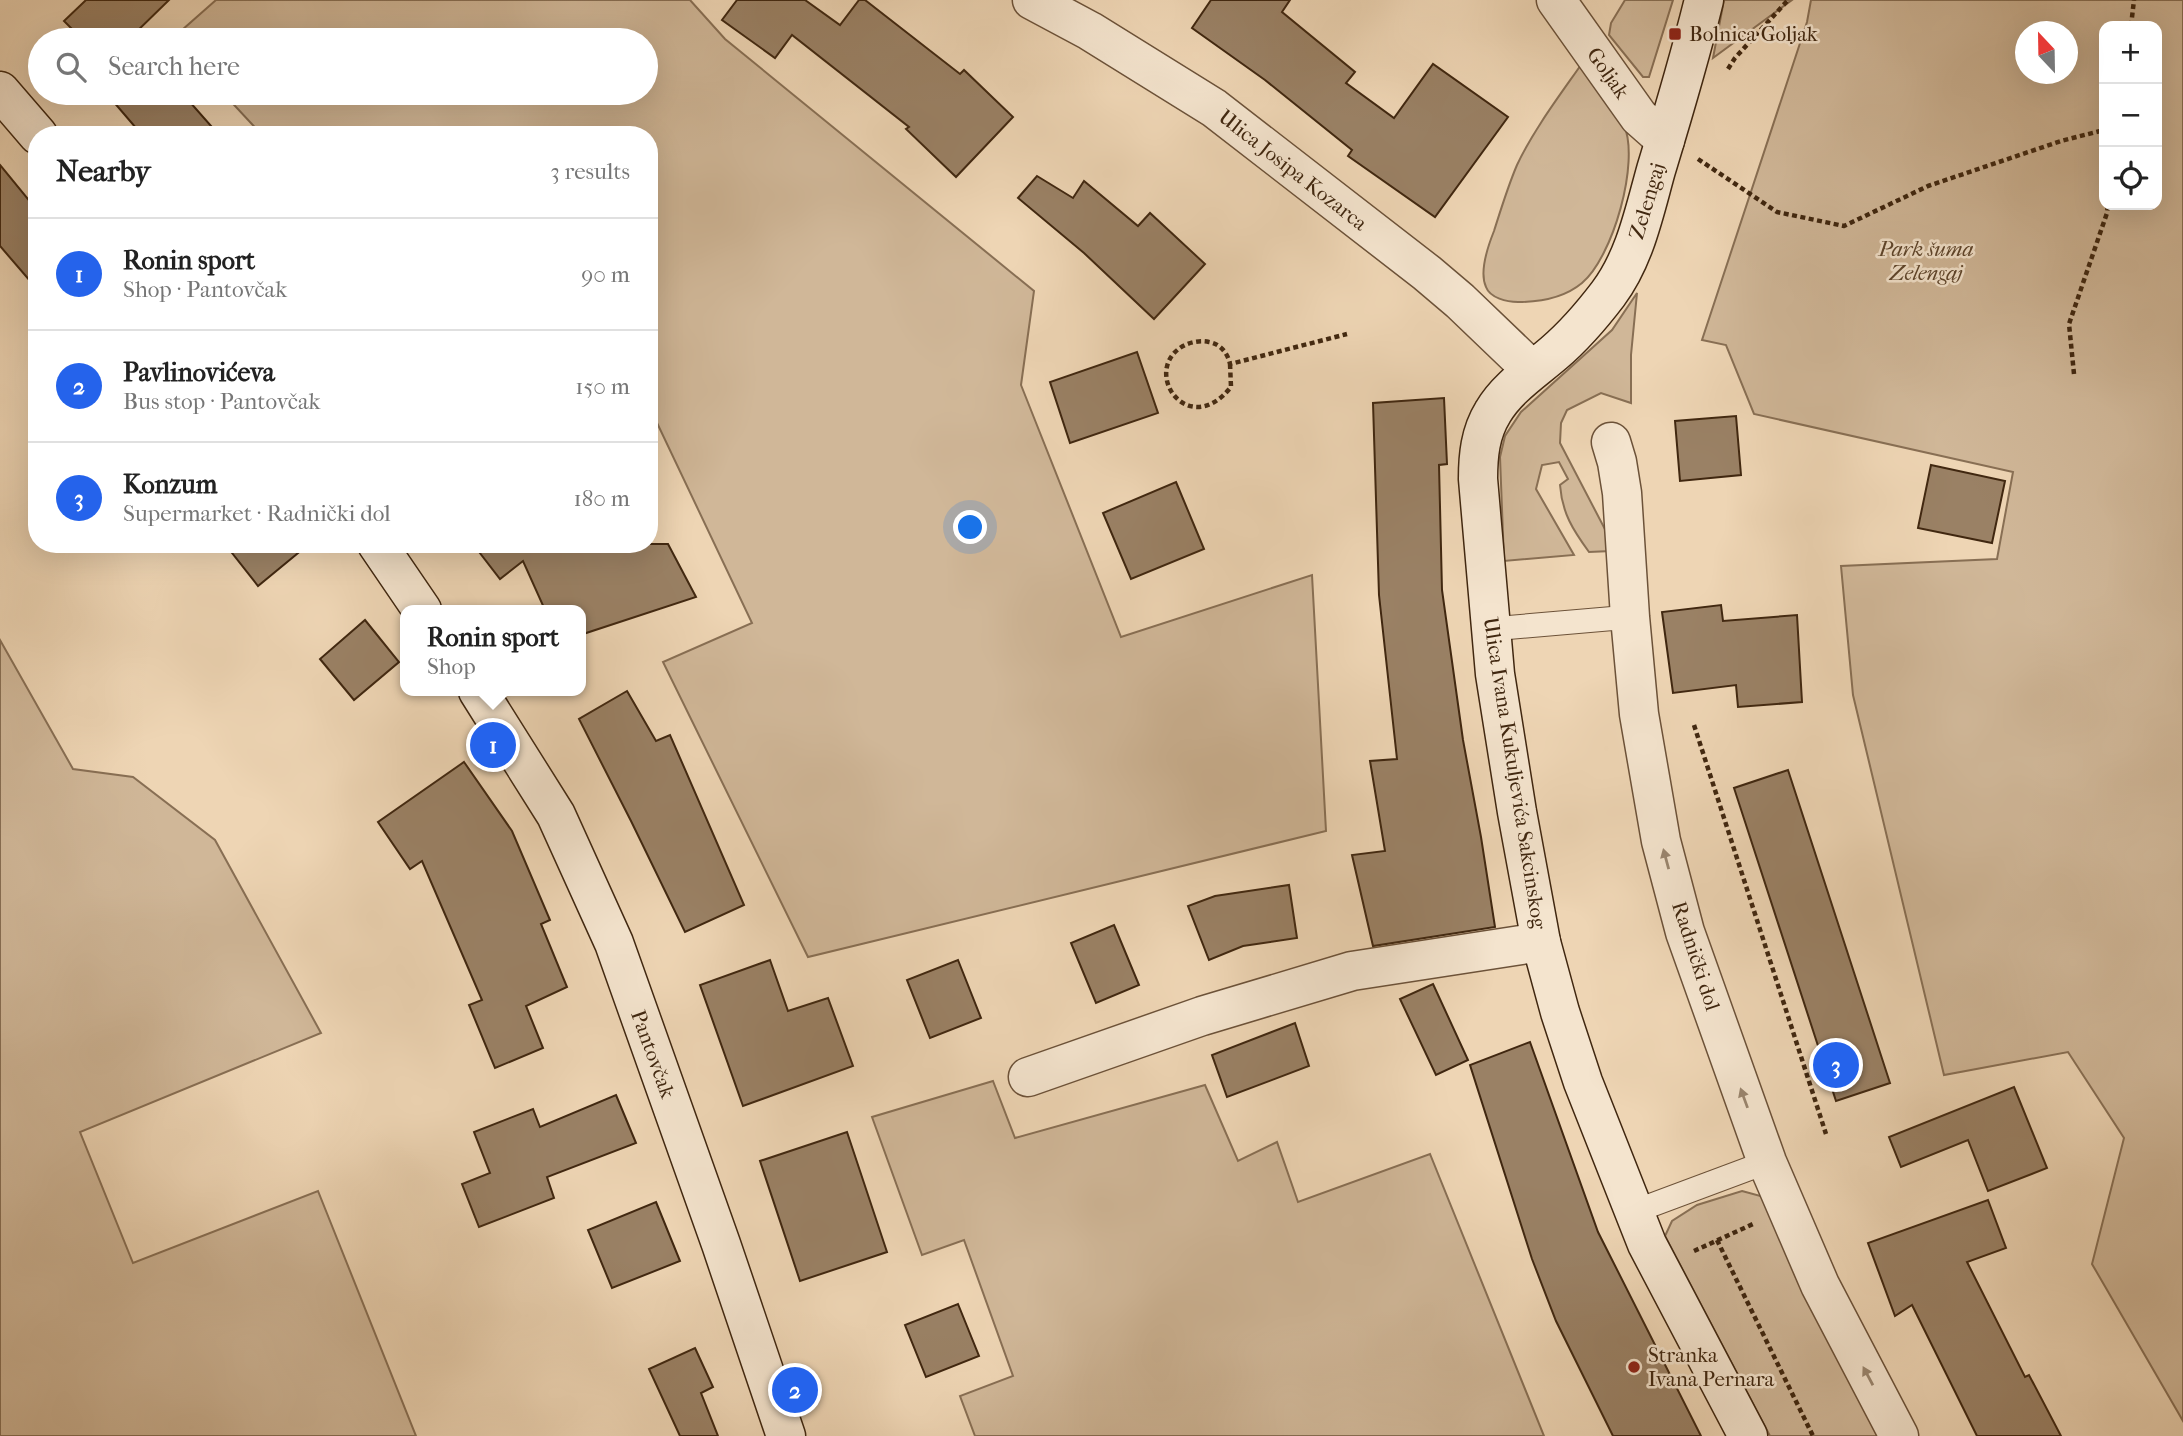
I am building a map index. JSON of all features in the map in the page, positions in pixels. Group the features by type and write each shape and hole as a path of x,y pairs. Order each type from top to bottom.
{"street":[{"name":"Ulica Josipa Kozarca","path":"1032,0 1090,31 1214,108 1427,273 1532,370"},
{"name":"Goljak","path":"1556,0 1639,117 1679,147"},
{"name":"Zelengaj","path":"1532,370 1555,352 1584,322 1625,267 1679,147 1704,0"},
{"path":"0,91 30,126"},
{"name":"Ulica Ivana Kukuljevića Sakcinskog","path":"1532,370 1493,412 1485,429 1479,454 1478,479 1494,674 1541,942 1583,1082 1633,1212 1658,1268 1748,1436"},
{"name":"Radnički dol","path":"1611,442 1622,493 1639,714 1661,841 1685,932 1767,1162 1820,1285 1899,1436"},
{"path":"383,553 419,605"},
{"name":"Pantovčak","path":"481,696 556,815 614,943 786,1436"},
{"name":"Ulica Ivana Kukuljevića Sakcinskog","path":"1028,1077 1202,1016 1352,971 1541,942"}],"lane":[{"path":"1490,629 1630,617"},
{"path":"1633,1212 1767,1162"}],"path":[{"path":"1722,81 1735,58 1788,0"},
{"path":"2132,21 2134,0"},
{"path":"1679,147 1777,212 1844,226 1928,186 2061,141 2099,131"},
{"path":"2074,374 2069,324 2107,210"},
{"path":"1230,364 1347,334"},
{"path":"1190,342 1217,345 1229,356 1230,364 1231,387 1219,400 1204,407 1186,406 1178,400 1168,383 1166,374 1170,357 1190,342"},
{"path":"1694,725 1826,1135"},
{"path":"1658,1268 1787,1208"},
{"path":"1717,1240 1813,1436"}],"green space":[{"path":"216,0 690,0 725,39 1034,291 1021,385 1121,637 1312,575 1326,831 808,957 663,662 752,623 658,425 658,126 254,126 234,105 658,105 658,28 184,28"},
{"path":"1625,0 1673,0 1649,77 1643,77 1609,35 1611,23"},
{"path":"1724,0 1792,0 1713,58"},
{"name":"Park šuma Zelengaj","path":"1811,0 2183,0 2183,1421 2092,1264 2124,1138 2068,1052 1944,1075 1853,695 1841,566 1997,559 2013,472 1754,414 1726,345 1702,340 1807,22"},
{"path":"1583,62 1611,101 1624,125 1628,141 1626,184 1613,231 1593,270 1575,288 1560,296 1535,301 1514,302 1499,299 1488,291 1483,274 1489,244 1508,189 1531,138"},
{"path":"1637,293 1631,355 1631,403 1601,393 1567,410 1561,423 1560,443 1608,535 1611,551 1589,552 1573,529 1563,504 1560,485 1568,479 1559,462 1542,465 1536,489 1574,555 1504,561 1500,457 1505,436 1521,412 1612,330"},
{"path":"0,640 73,769 133,777 215,840 321,1033 80,1132 133,1263 318,1191 416,1436 0,1436"},
{"path":"993,1081 1015,1138 1205,1085 1238,1161 1277,1142 1298,1202 1430,1154 1544,1436 975,1436 960,1396 1013,1376 964,1240 922,1255 872,1117"},
{"path":"1742,1191 1768,1198 1886,1436 1770,1436 1665,1236 1672,1221 1697,1205"}],"building":[{"path":"86,0 169,0 140,28 71,28 64,21"},
{"path":"737,0 805,0 840,25 859,0 865,0 960,74 964,70 1013,117 956,177 906,129 909,127 792,35 775,58 722,20"},
{"path":"1211,0 1290,0 1282,12 1355,72 1346,83 1394,118 1433,64 1508,117 1435,217 1348,156 1352,150 1265,80 1192,28"},
{"path":"116,105 193,105 211,126 134,126"},
{"path":"0,165 28,199 28,279 0,246"},
{"path":"1037,176 1073,198 1084,181 1138,226 1150,213 1205,264 1154,319 1084,253 1018,198"},
{"path":"1137,352 1158,413 1070,443 1050,382"},
{"path":"1444,398 1447,464 1439,465 1442,590 1463,740 1495,927 1373,946 1352,855 1385,851 1370,761 1397,759 1379,595 1373,403"},
{"path":"1736,416 1741,475 1680,481 1675,421"},
{"path":"1931,465 2005,481 1992,543 1918,528"},
{"path":"1176,482 1204,549 1131,579 1103,513"},
{"path":"658,544 668,544 696,597 586,633 586,605 543,605 523,561 500,579 480,553 658,553"},
{"path":"232,553 298,553 258,586"},
{"path":"1721,605 1723,621 1797,615 1802,702 1738,707 1736,685 1673,693 1662,612"},
{"path":"365,620 399,662 354,700 320,659"},
{"path":"627,691 656,741 670,735 744,905 685,932 579,719"},
{"path":"464,762 512,831 550,920 541,924 567,987 526,1006 543,1048 495,1068 469,1005 482,1000 422,861 410,869 378,822"},
{"path":"1788,770 1890,1083 1836,1101 1734,788"},
{"path":"1289,885 1297,938 1243,946 1209,960 1188,906 1215,896"},
{"path":"1114,925 1139,985 1096,1003 1071,943"},
{"path":"770,960 788,1011 828,998 853,1066 743,1106 700,985"},
{"path":"958,960 981,1018 930,1038 907,980"},
{"path":"1433,984 1468,1060 1436,1075 1400,999"},
{"path":"1295,1023 1309,1066 1227,1097 1212,1055"},
{"path":"1530,1042 1598,1232 1701,1436 1613,1436 1556,1321 1532,1259 1470,1065"},
{"path":"2014,1087 2047,1168 1988,1191 1968,1140 1901,1167 1889,1137"},
{"path":"616,1095 636,1143 547,1177 554,1198 479,1227 462,1184 490,1173 474,1132 533,1109 540,1127"},
{"path":"847,1132 887,1252 800,1281 760,1161"},
{"path":"1988,1200 2006,1248 1967,1262 2025,1377 2029,1375 2061,1436 1977,1436 1912,1305 1895,1316 1868,1243"},
{"path":"656,1202 680,1261 612,1288 588,1230"},
{"path":"958,1304 979,1356 926,1377 905,1325"},
{"path":"695,1348 713,1387 701,1393 718,1436 680,1436 649,1369"}],"place":[{"name":"Bolnica Goljak","path":"1675,34"},
{"name":"Ronin sport","path":"493,745"},
{"name":"Konzum","path":"1836,1065"},
{"name":"Stranka Ivana Pernara","path":"1634,1367"},
{"name":"Pavlinovićeva","path":"795,1390"}]}
